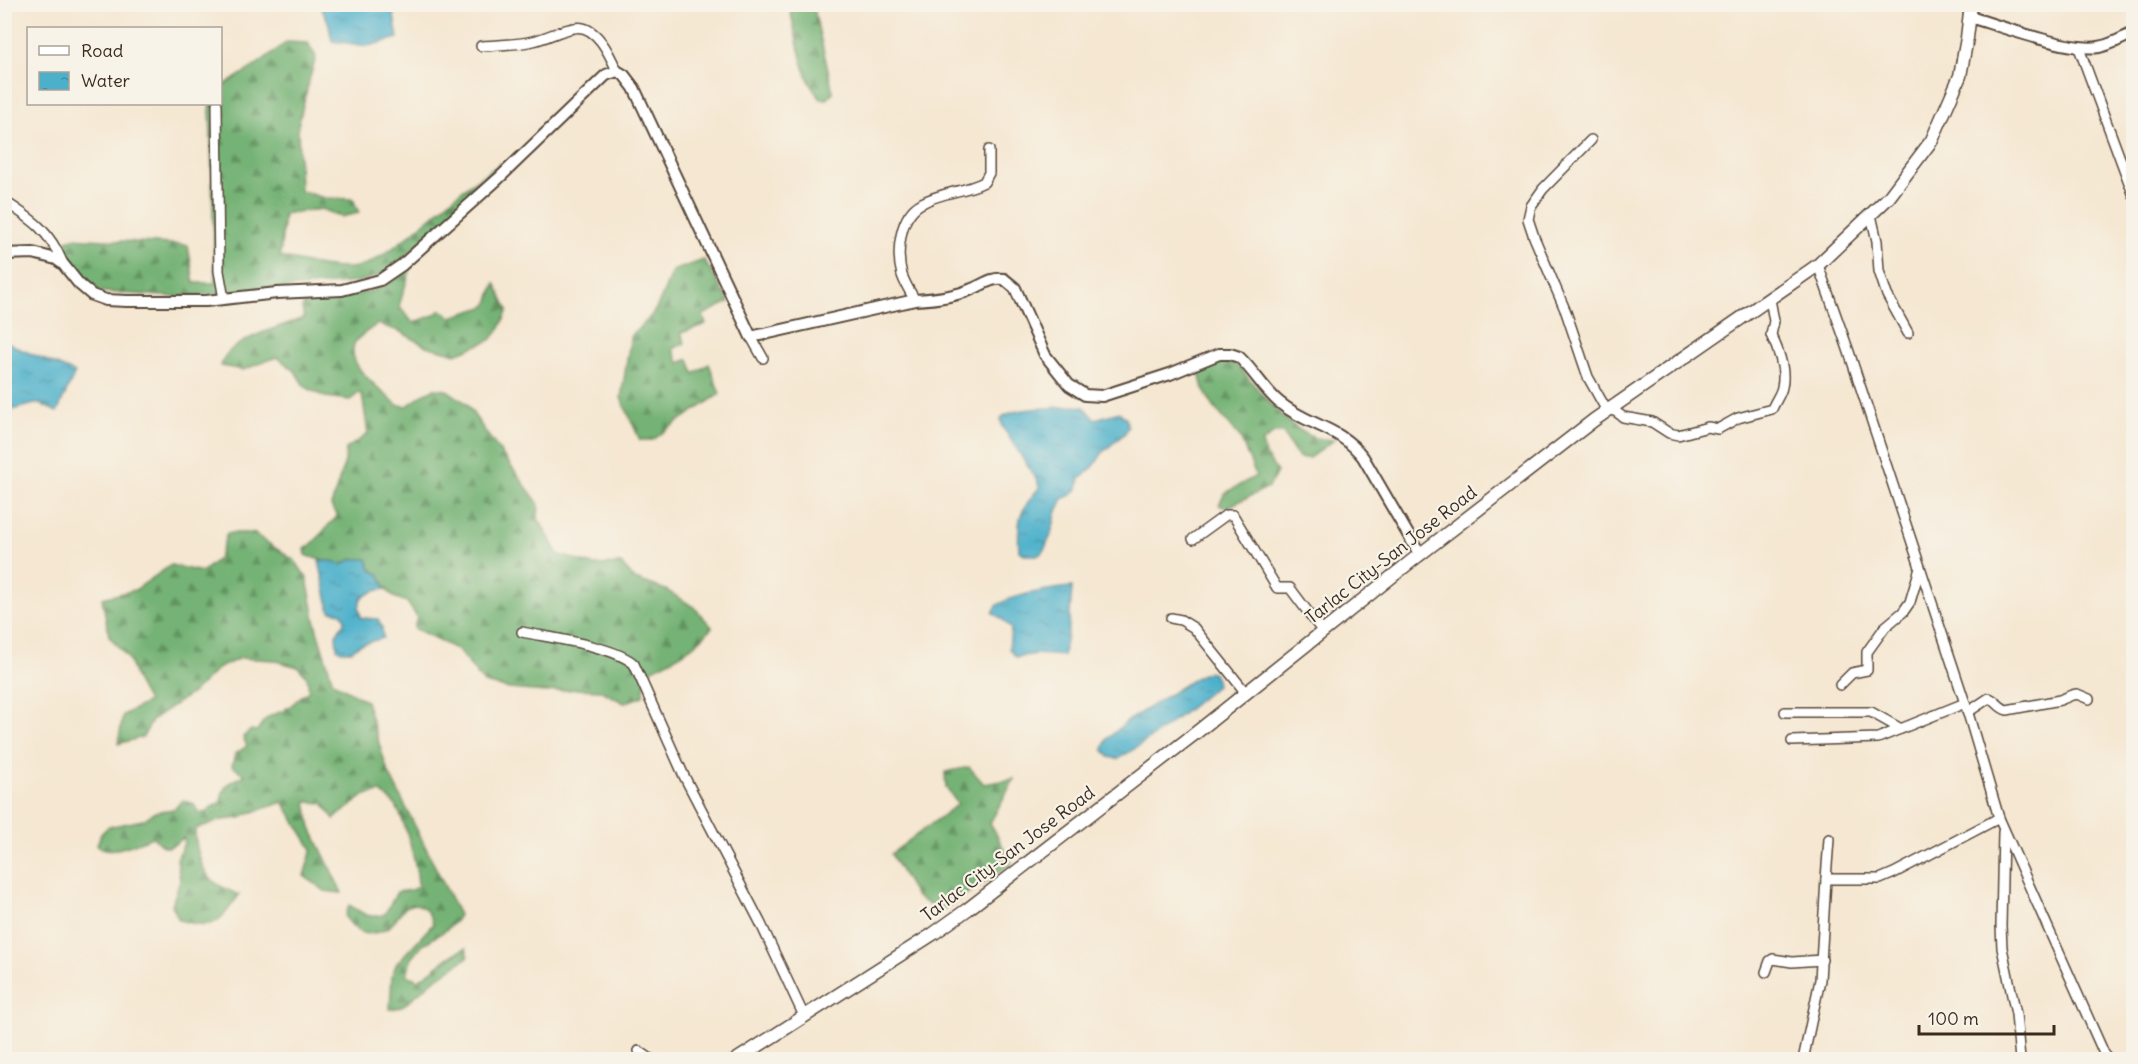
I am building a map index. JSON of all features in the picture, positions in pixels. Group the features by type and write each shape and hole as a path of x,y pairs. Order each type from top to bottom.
{"main road":[{"name":"Tarlac City-San Jose Road","path":"736,1059 968,909 1609,410 1818,266 1889,197 1932,140 1960,76 1971,10"}],"street":[{"path":"1971,10 2079,48 2109,45 2133,33"},
{"path":"481,46 533,41 574,27 583,27 590,30 609,51 617,71 624,75 634,88 763,358"},
{"path":"2079,48 2133,196"},
{"path":"4,254 22,253 56,259 86,291 106,300 182,302 224,299 261,294 342,290 380,280 402,265 498,179 603,77 617,71"},
{"path":"217,105 219,271 224,299"},
{"path":"1591,140 1543,189 1531,206 1528,219 1566,312 1588,377 1609,410 1623,417 1652,422 1669,433 1678,435 1708,428 1718,429 1738,418 1772,409 1782,386 1781,362 1771,335 1774,321 1770,299"},
{"path":"915,300 905,284 900,265 900,242 909,216 922,203 984,182 988,175 989,150"},
{"path":"4,201 40,226 52,241 63,264"},
{"path":"1870,215 1877,241 1879,271 1887,295 1908,333"},
{"path":"1818,266 1830,295 1966,707 2003,829 2108,1059"},
{"path":"751,337 915,300 951,296 996,279 1007,281 1019,295 1046,355 1069,385 1079,393 1090,397 1102,396 1148,381 1219,354 1234,355 1279,403 1298,415 1345,437 1352,443 1363,457 1420,555"},
{"path":"1193,539 1226,515 1233,515 1277,588 1290,588 1323,632"},
{"path":"1840,685 1852,673 1867,670 1867,652 1885,627 1903,612 1910,602 1920,568"},
{"path":"1172,618 1181,620 1194,628 1246,693"},
{"path":"522,632 604,650 627,658 634,664 676,760 760,922 804,1016"},
{"path":"1792,741 1878,738 1989,698 1993,699 2002,709 2007,710 2060,700 2072,694 2090,699"},
{"path":"1785,712 1871,712 1901,729"},
{"path":"1826,879 1880,879 1999,818"},
{"path":"2003,829 2002,948 2016,1014 2020,1059"},
{"path":"1803,1059 1816,1007 1822,960 1829,839"},
{"path":"1766,972 1773,959 1792,962 1822,960"},
{"path":"639,1051 652,1059"}],"green space":[{"path":"789,5 813,5 833,92 827,99 821,99 814,90 804,68"},
{"path":"287,42 308,43 316,57 298,126 300,191 325,198 353,199 359,213 341,217 321,209 284,214 280,257 338,268 357,267 368,263 395,246 460,192 501,163 505,169 386,273 358,282 177,297 103,292 91,286 53,250 72,238 188,245 194,283 215,283 210,105 222,105 222,86"},
{"path":"704,260 729,302 703,315 706,324 681,333 685,343 673,349 679,363 689,359 694,374 709,364 720,394 653,440 640,440 621,398 631,335 653,313 672,271"},
{"path":"413,261 399,306 413,323 441,310 451,317 487,306 495,283 508,310 500,328 491,340 456,354 426,346 399,331 377,324 355,342 353,351 359,369 397,405 407,406 435,389 447,390 466,403 536,500 539,505 538,518 558,554 593,565 621,564 635,579 666,590 694,607 712,627 691,648 647,672 643,696 624,703 600,690 578,689 546,692 509,689 484,683 458,650 414,628 417,617 407,602 394,597 386,589 379,574 352,559 342,565 306,555 305,549 337,517 331,506 345,461 346,449 368,434 362,394 359,393 350,400 325,397 304,386 295,371 277,357 243,370 221,366 232,349 243,342 304,318 302,308 306,299 339,299 374,290 392,282"},
{"path":"1219,360 1232,363 1240,368 1275,408 1298,429 1315,438 1334,440 1309,458 1300,458 1283,433 1274,433 1262,443 1265,454 1277,472 1269,487 1226,508 1219,505 1225,493 1256,476 1240,437 1214,407 1203,389 1198,368"},
{"path":"227,533 253,533 295,561 307,578 317,630 333,682 366,701 387,769 459,915 450,927 418,950 411,960 407,975 418,980 466,948 468,957 433,981 402,1007 390,1009 392,975 397,963 433,924 429,914 422,907 414,904 402,911 389,927 371,934 358,931 345,917 349,905 370,916 385,914 397,892 418,887 403,821 394,803 381,792 365,795 334,819 323,803 306,802 311,828 342,893 325,891 304,876 312,849 283,802 241,818 222,820 195,829 199,855 206,873 223,888 239,895 226,913 215,922 208,924 179,920 172,905 180,880 177,859 185,841 183,838 175,845 168,847 161,845 153,837 109,850 97,845 101,834 108,827 143,820 155,812 174,809 183,800 194,804 199,813 206,812 221,801 228,784 245,775 232,766 235,754 247,746 243,737 251,730 257,731 269,717 285,710 309,691 307,677 298,667 273,660 240,658 217,669 195,691 153,719 143,737 118,744 123,715 148,702 128,658 109,636 102,598 135,590 171,565 202,572 219,558"},
{"path":"969,767 984,784 1014,779 990,823 1012,863 941,911 916,897 891,854 958,804 946,788 945,772"}],"water":[{"path":"319,5 392,5 398,38 368,46 332,41 328,21"},
{"path":"4,340 75,373 57,412 38,403 5,412"},
{"path":"1084,407 1095,419 1119,412 1126,418 1128,427 1125,433 1103,452 1094,466 1080,479 1074,493 1063,499 1044,550 1039,555 1026,555 1019,551 1019,524 1023,510 1039,488 1038,482 1002,426 1001,418 1015,411"},
{"path":"352,559 367,559 372,571 379,574 386,589 374,591 361,598 359,608 361,618 378,619 382,627 383,638 359,645 352,651 341,651 337,648 336,635 345,621 342,613 330,611 319,561 332,561 342,565"},
{"path":"1072,587 1069,626 1063,656 1037,654 1016,657 1009,649 1011,629 993,613 997,606 1022,595"},
{"path":"1208,672 1215,674 1217,685 1144,743 1118,759 1109,757 1103,749 1107,739 1129,720"}]}
